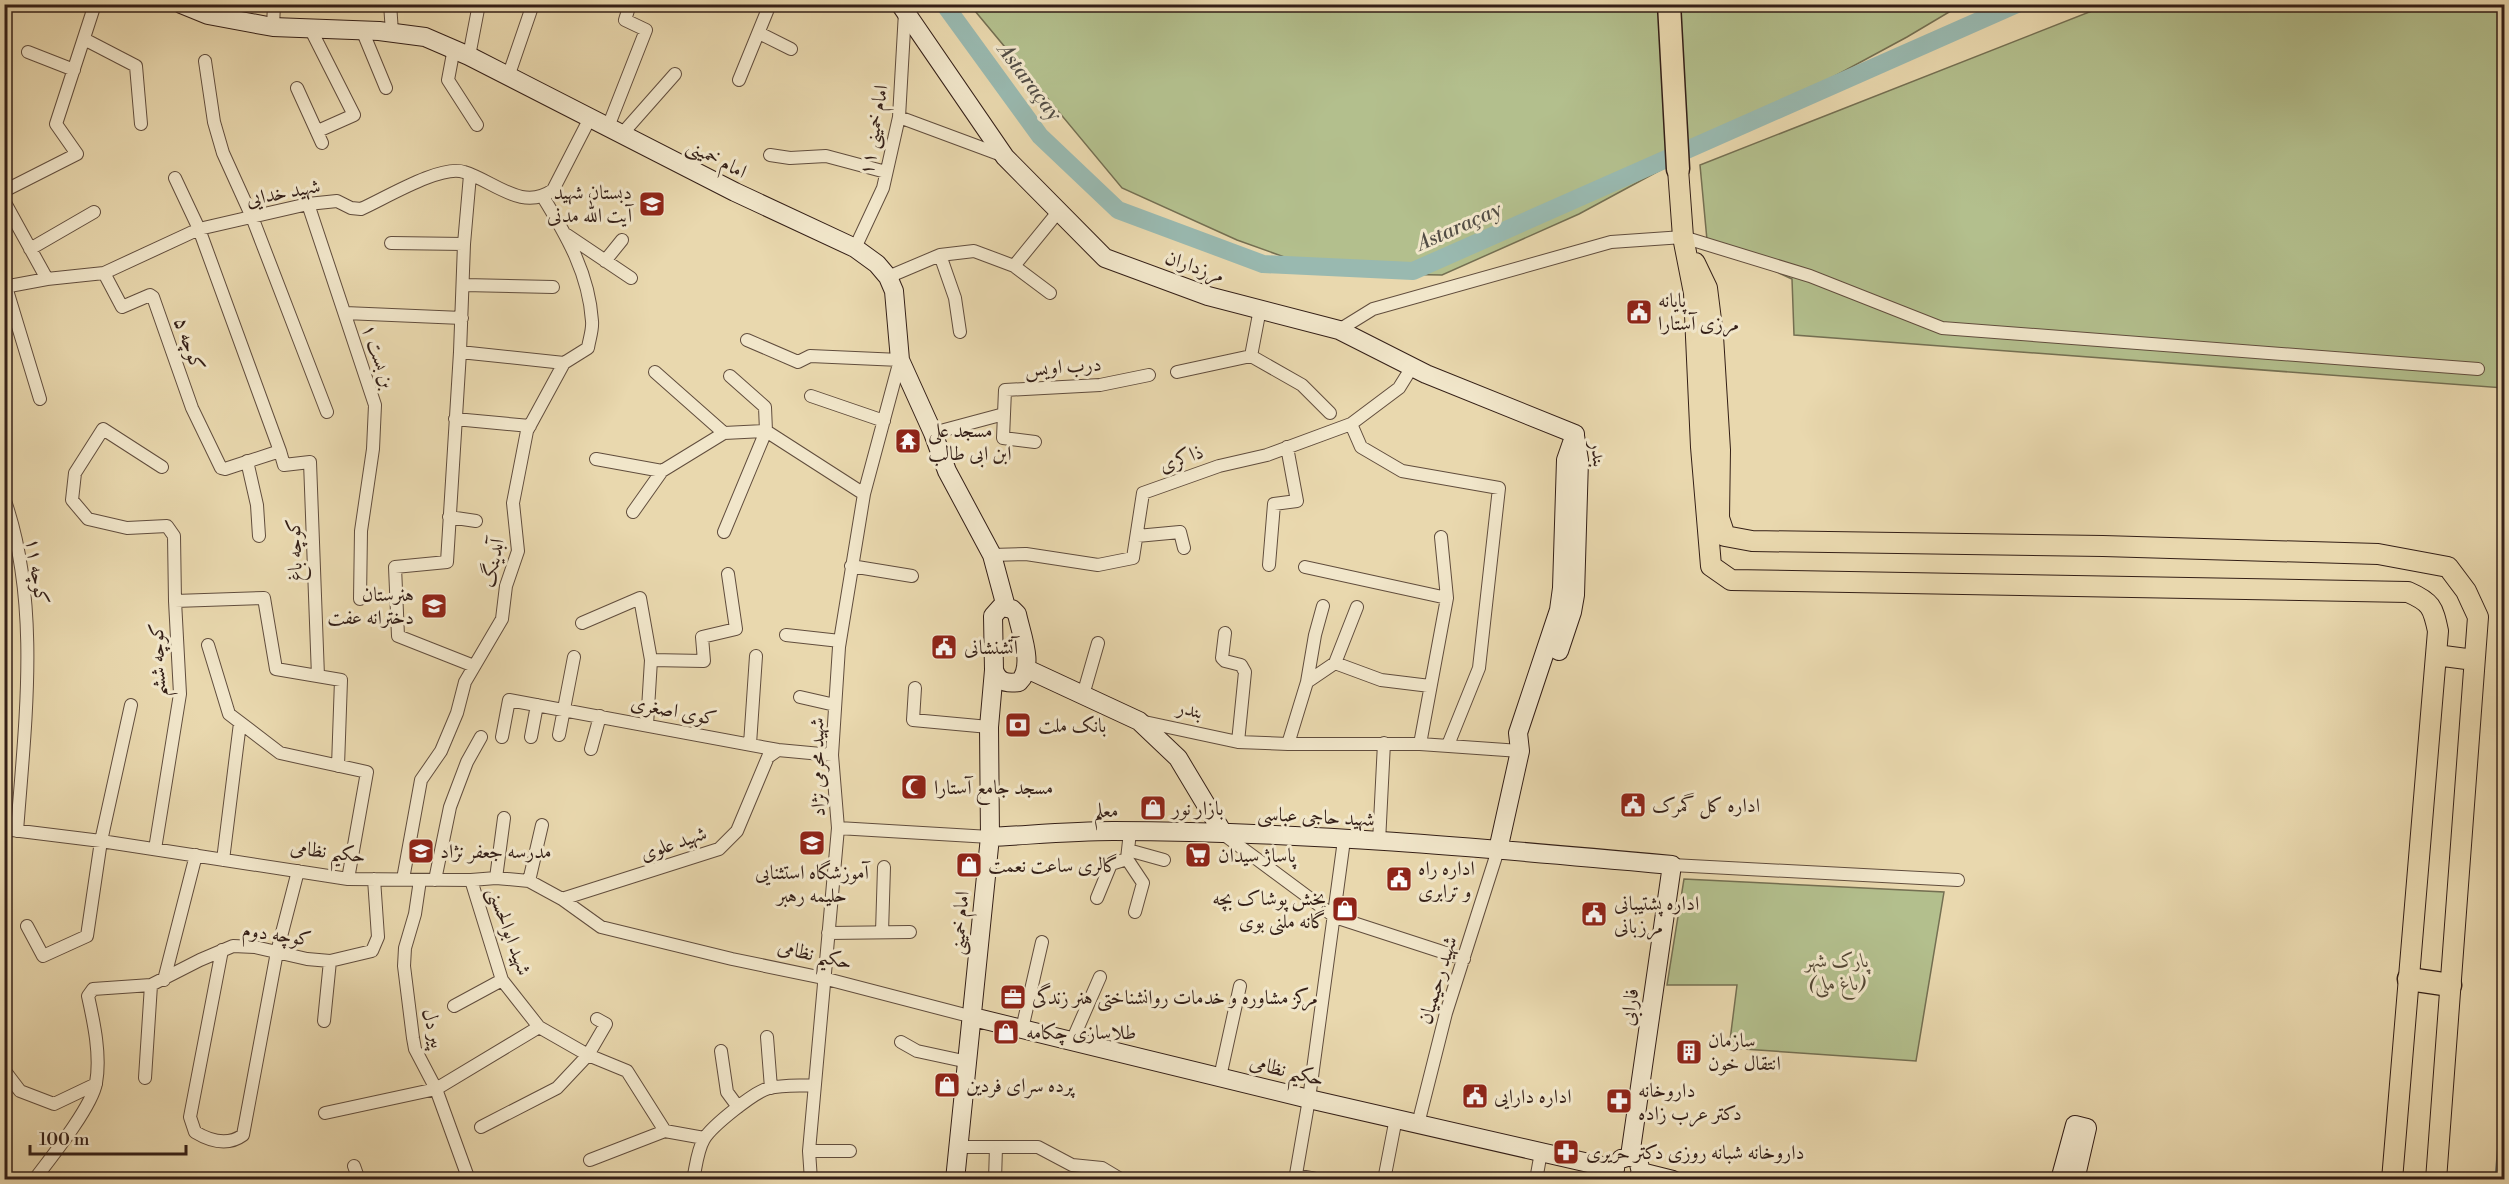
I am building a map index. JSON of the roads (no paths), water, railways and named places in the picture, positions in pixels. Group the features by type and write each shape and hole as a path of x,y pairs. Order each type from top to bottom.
{"highway":[{"path":"1669,4 1678,169"},
{"path":"2409,979 2450,985"}],"main road":[{"path":"1678,169 1683,237 1694,293 1701,447 1711,567 1731,580 2408,592 2427,600 2434,614 2438,631 2392,1179"},
{"path":"1683,237 1709,297 1720,450 1719,518 1725,536 1752,541 2103,546 2378,554 2448,567 2466,591 2478,617 2436,1179"},
{"path":"2436,655 2474,660"}],"street":[{"path":"4,190 77,154 56,124 95,4"},
{"name":"امام خمینی","path":"181,4 219,11 273,27 362,30 425,37 461,52 735,192 855,248 878,264 888,277 894,291 900,360 958,495 992,555 1006,607 1017,614 1027,669"},
{"path":"273,27 274,4"},
{"path":"390,4 392,32"},
{"path":"477,125 448,80 479,4"},
{"path":"508,77 533,4"},
{"path":"615,130 646,30 625,20 630,4"},
{"path":"739,80 770,4"},
{"name":"امام خمینی ۱۱","path":"855,248 883,188 899,117 902,8"},
{"name":"مرزداران","path":"902,8 1005,156 1105,258 1208,296 1339,330 1412,367 1575,434"},
{"path":"297,88 320,137 354,116 310,28"},
{"path":"362,30 387,88"},
{"path":"759,33 791,49"},
{"path":"84,39 136,66 141,124"},
{"path":"28,52 74,70"},
{"path":"206,61 214,122 223,153 252,217 327,412"},
{"path":"615,130 675,74"},
{"path":"899,117 1005,156"},
{"path":"543,197 553,190 590,118"},
{"path":"770,155 790,158 826,156 886,172"},
{"name":"شهید خدایی","path":"5,287 47,279 104,273 200,229 308,204 337,201 351,208 361,209 437,174 454,170 470,175 506,193 526,199 543,197"},
{"path":"470,175 464,244 464,285 447,562 395,567 398,636 474,666"},
{"path":"174,178 200,229 280,451 247,461 257,505 259,536"},
{"name":"آبدینگ","path":"403,879 422,780 441,752 457,713 465,682 502,619 506,586 519,551 513,503 530,426 564,363 588,348 593,323 583,275 566,235 543,197"},
{"path":"4,201 10,223 30,249 47,279"},
{"name":"بن بست ۱","path":"308,204 375,405 373,449 361,531 360,599"},
{"path":"30,249 94,212"},
{"path":"1014,266 1058,212"},
{"path":"566,235 631,278"},
{"path":"1339,330 1373,309 1611,242 1683,237 1810,276 1942,328 2478,369"},
{"path":"605,261 622,240"},
{"path":"391,243 464,244"},
{"path":"888,277 940,255 974,251 1014,266 1050,293"},
{"path":"940,255 955,298 960,332"},
{"name":"کوچه ۵","path":"104,273 122,307 150,295 153,297 192,408 222,470 247,461"},
{"path":"464,285 553,287"},
{"path":"5,287 40,399"},
{"path":"1251,356 1260,309"},
{"path":"345,313 462,318"},
{"path":"747,340 798,362 810,356 900,360"},
{"path":"460,352 564,363"},
{"path":"1177,372 1251,356 1302,385 1330,412"},
{"name":"شهید محرمی نژاد","path":"811,1179 809,1151 838,828 832,755 840,641 864,494 900,360"},
{"name":"ذاکری","path":"992,555 1026,554 1098,565 1133,558 1143,493 1219,465 1267,455 1351,424 1400,388 1412,367"},
{"path":"655,372 724,433"},
{"name":"درب اویس","path":"1004,414 1005,390 1100,385 1149,375"},
{"path":"724,532 766,430 765,407 729,376"},
{"path":"811,396 884,421"},
{"path":"933,433 1004,414 1003,438 1035,442"},
{"path":"455,419 530,426"},
{"path":"1351,424 1361,447 1402,471 1499,488 1479,668 1448,745"},
{"path":"162,467 103,429 75,473 72,500 88,519 127,528 167,526 174,536 175,601"},
{"path":"633,512 662,471 724,433 766,430 864,494"},
{"name":"بندر","path":"1498,849 1520,751 1530,736 1574,604 1580,460 1575,434"},
{"path":"1269,565 1274,504 1297,501 1287,447"},
{"name":"کوچه باغ","path":"280,451 284,465 310,462 318,676"},
{"path":"596,459 662,471"},
{"name":"کوچه ۱۱","path":"4,498 24,583 27,693 11,830"},
{"path":"449,517 476,521"},
{"path":"1137,536 1180,531 1184,548"},
{"path":"1419,744 1447,598 1441,537"},
{"path":"851,566 912,576"},
{"path":"1305,567 1447,598"},
{"path":"651,660 704,661 702,637 736,629 728,574"},
{"name":"کوچه ششم","path":"155,849 180,694 175,601 264,598 276,669 341,680 338,766"},
{"path":"582,623 640,598 651,660 646,725"},
{"path":"1287,744 1307,681 1315,634 1323,606"},
{"path":"1307,681 1335,663 1357,606"},
{"name":"امام خمینی","path":"955,1179 990,837 989,727 994,670 993,616 997,609 1006,607"},
{"path":"1225,633 1222,658 1241,665 1245,672 1238,742"},
{"path":"786,635 840,641"},
{"path":"1083,695 1098,643"},
{"path":"208,645 229,714 240,723 280,753 367,772 348,879"},
{"path":"750,744 756,656"},
{"path":"559,735 574,657"},
{"path":"1335,663 1381,680 1430,686"},
{"path":"994,670 997,677 1010,684 1019,682 1027,669 1139,721 1178,758 1223,833 1335,917 1464,959"},
{"path":"915,688 913,720 989,727"},
{"path":"800,697 835,705"},
{"name":"کوی اصغری","path":"502,737 509,699 778,750 832,755"},
{"path":"27,926 43,956 87,936 101,840 130,705"},
{"path":"531,737 537,705"},
{"path":"591,748 600,717"},
{"name":"بندر","path":"1139,721 1238,742 1419,744 1520,751"},
{"path":"223,860 240,723"},
{"path":"435,880 450,807 467,762 481,737"},
{"path":"1379,842 1384,743"},
{"name":"شهید علوی","path":"562,899 719,849 737,831 768,757 778,750"},
{"path":"496,878 504,818"},
{"path":"529,881 542,825"},
{"path":"838,828 990,837"},
{"name":"حکیم نظامی","path":"11,830 101,840 348,879 471,880 496,878 529,881 562,899 601,927 732,959 823,978 1310,1100 1541,1152 1618,1174"},
{"path":"1130,832 1128,855 1143,884 1134,912"},
{"name":"معلم","path":"990,837 1130,832 1223,833"},
{"name":"شهید حاجی عباسی","path":"1223,833 1498,849 1672,865"},
{"path":"1322,1179 1296,1177 1310,1100 1344,840"},
{"name":"شهید رحیمیان","path":"1418,1124 1446,1013 1498,849"},
{"path":"164,980 196,855"},
{"path":"1097,898 1111,864 1128,855 1164,860"},
{"path":"1672,865 1958,880"},
{"name":"فارابی","path":"1630,1156 1672,865"},
{"path":"882,933 884,867"},
{"path":"222,950 190,1117 195,1132 215,1140 232,1142 243,1135 278,952 298,871"},
{"name":"کوچه دوم","path":"96,1084 98,1057 88,996 93,989 152,985 233,946 255,947 307,959 330,961 372,951 376,944 374,879"},
{"name":"پیر دل","path":"420,880 416,914 405,948 404,966 412,1038 436,1089 469,1179"},
{"name":"شهید ابوالحسنی","path":"471,880 502,980 538,1027 588,1055 627,1071 665,1131"},
{"path":"828,933 910,933"},
{"path":"1022,1029 1042,942"},
{"path":"324,1021 330,961"},
{"path":"1072,1041 1100,977"},
{"path":"454,1006 502,980"},
{"path":"146,1078 152,985"},
{"path":"1221,1077 1240,986"},
{"path":"481,1127 557,1088 588,1055 606,1024 597,1019"},
{"path":"325,1113 436,1089 538,1027"},
{"path":"767,1037 771,1088"},
{"path":"901,1042 917,1051 968,1062"},
{"path":"722,1052 727,1092 738,1107"},
{"path":"4,1070 20,1091 54,1104 96,1084"},
{"path":"34,1179 86,1107 96,1084"},
{"path":"693,1179 704,1138 738,1107 760,1091 815,1085"},
{"path":"1384,1179 1396,1118"},
{"path":"2060,1179 2081,1126 2075,1179"},
{"path":"590,1160 665,1131 704,1138"},
{"path":"958,1147 1038,1147 1072,1165 1102,1168 1122,1179"},
{"path":"995,1179 996,1147"},
{"path":"809,1151 850,1151"},
{"path":"1536,1179 1541,1152"},
{"path":"1618,1174 1622,1158 1630,1156 1640,1164 1639,1176 1673,1179"},
{"path":"354,1166 359,1179"}],"water":[{"path":"2504,1080 2504,1179 2495,1179"}],"waterway":[{"name":"Astaraçay","path":"944,4 1040,136 1118,210 1263,264 1413,271 2017,4"}],"place":[{"name":"دبستان شهید آیت الله مدنی","path":"652,204"},
{"name":"پایانه مرزی آستارا","path":"1639,312"},
{"name":"مسجد علی ابن ابی طالب","path":"908,441"},
{"name":"هنرستان دخترانه عفت","path":"434,606"},
{"name":"آتشنشانی","path":"944,647"},
{"name":"بانک ملت","path":"1018,725"},
{"name":"مسجد جامع آستارا","path":"914,787"},
{"name":"اداره کل گمرک","path":"1633,805"},
{"name":"بازار نور","path":"1153,808"},
{"name":"آموزشگاه استثنایی حلیمه رهبر","path":"812,843"},
{"name":"مدرسه جعفر نژاد","path":"421,851"},
{"name":"پاساژ سیدان","path":"1198,855"},
{"name":"گالری ساعت نعمت","path":"969,865"},
{"name":"اداره راه و ترابری","path":"1399,879"},
{"name":"پخش پوشاک بچه گانه ملنی بوی","path":"1345,909"},
{"name":"اداره پشتیبانی مرزبانی","path":"1594,914"},
{"name":"مرکز مشاوره و خدمات روانشناختی هنر زندگی","path":"1013,997"},
{"name":"طلاسازی چکامه","path":"1006,1032"},
{"name":"سازمان انتقال خون","path":"1689,1052"},
{"name":"پرده سرای فردین","path":"947,1085"},
{"name":"اداره دارایی","path":"1475,1096"},
{"name":"داروخانه دکتر عرب زاده","path":"1619,1101"},
{"name":"داروخانه شبانه روزی دکتر حریری","path":"1566,1152"}],"park label":[{"name":"پارک شهر (باغ ملی)","path":"1837,972"}]}
